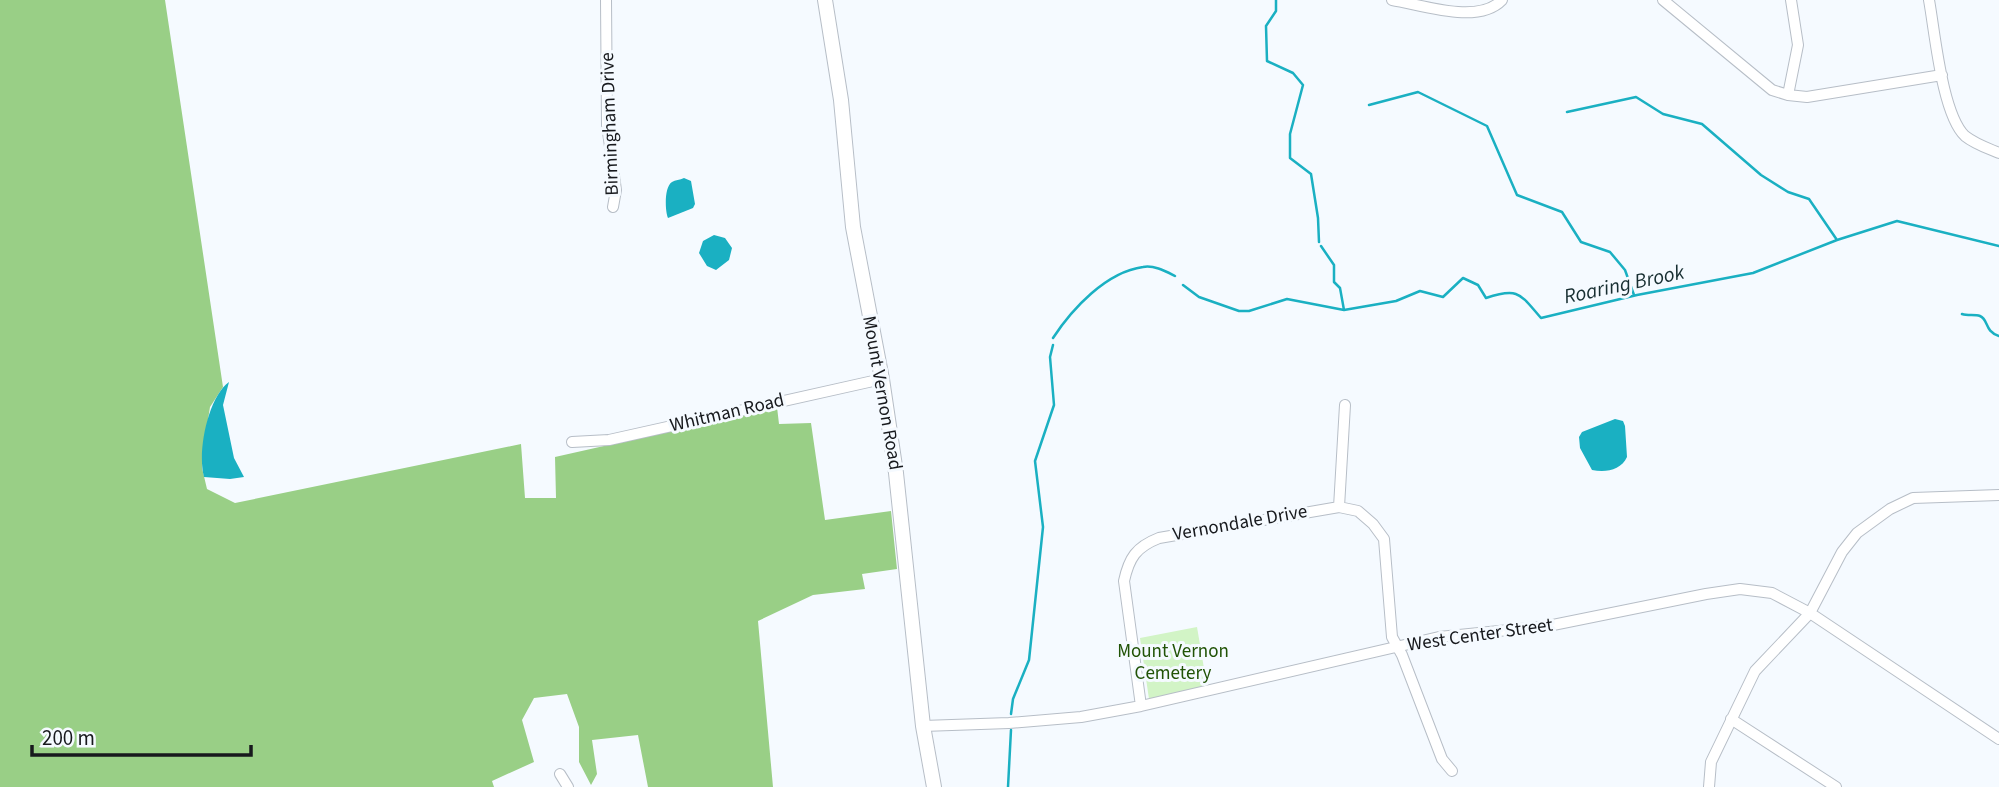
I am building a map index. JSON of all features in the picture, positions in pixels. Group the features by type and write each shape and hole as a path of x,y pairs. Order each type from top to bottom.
{"main road":[{"name":"Mount Vernon Road","path":"825,0 841,100 853,227 882,379 896,473 923,726 934,787"}],"street":[{"name":"Birmingham Drive","path":"606,0 608,139 616,190 613,207"},
{"path":"1392,0 1466,13 1481,12 1496,6 1502,0"},
{"path":"1663,0 1772,90 1788,95 1807,97 1942,75"},
{"path":"1788,95 1798,45 1791,0"},
{"path":"1929,0 1952,115 1963,134 1976,144 1999,153"},
{"name":"Whitman Road","path":"572,442 609,440 882,379"},
{"path":"1345,405 1339,507 1358,511 1373,524 1384,539 1392,637 1438,751 1452,771"},
{"path":"1709,787 1711,762 1755,671 1810,613 1842,552 1857,533 1890,509 1913,498 1999,495"},
{"name":"Vernondale Drive","path":"1141,706 1124,581 1128,563 1136,552 1145,543 1159,538 1339,507"},
{"name":"West Center Street","path":"923,726 1009,723 1081,716 1141,706 1468,633 1548,626 1706,593 1740,589 1772,593 1810,613 1999,739"},
{"path":"1731,719 1836,787"},
{"path":"560,774 568,787"}],"green space":[{"path":"0,0 165,0 223,387 210,407 203,451 202,468 207,489 235,503 521,444 525,498 556,498 555,457 777,407 779,424 811,423 825,520 891,511 897,569 862,574 865,589 813,595 758,621 773,787 648,787 638,735 592,740 597,774 591,785 579,762 579,727 567,694 534,698 522,720 534,762 492,781 494,787 0,787"},
{"name":"Mount Vernon Cemetery","path":"1197,627 1207,686 1149,699 1140,638"}],"water":[{"path":"684,178 691,181 695,204 693,208 668,218 666,194 669,185"},
{"path":"714,235 725,238 732,248 729,260 716,270 707,266 699,253 703,241"},
{"path":"229,382 223,405 234,458 244,477 204,477 202,454 206,426 215,400"},
{"path":"1615,419 1623,421 1625,426 1627,457 1621,465 1612,470 1592,470 1580,448 1579,437 1582,432"}],"waterway":[{"name":"Roaring Brook","path":"1276,0 1276,11 1266,26 1267,61 1293,73 1303,85 1290,134 1290,158 1311,174 1319,242"},
{"path":"1369,105 1418,92 1487,126 1517,195 1562,212 1581,242 1610,252 1625,270 1634,295"},
{"path":"1567,112 1636,97 1663,114 1702,124 1761,175 1788,192 1809,199 1837,240"},
{"name":"Roaring Brook","path":"1321,246 1334,265 1334,282 1340,288 1344,310 1396,301 1420,291 1443,297 1463,278 1478,285 1486,298 1506,293 1518,295 1541,318 1637,295 1753,273 1837,240 1897,221 1999,246"},
{"path":"1053,338 1080,304 1116,276 1129,270 1147,267 1175,276"},
{"path":"1183,285 1199,297 1239,311 1249,311 1287,299 1344,310"},
{"path":"1962,314 1980,316 1989,329 1999,336"},
{"path":"1011,714 1013,699 1029,660 1043,527 1035,461 1054,405 1050,357 1053,345"},
{"path":"1008,787 1011,730"}]}
